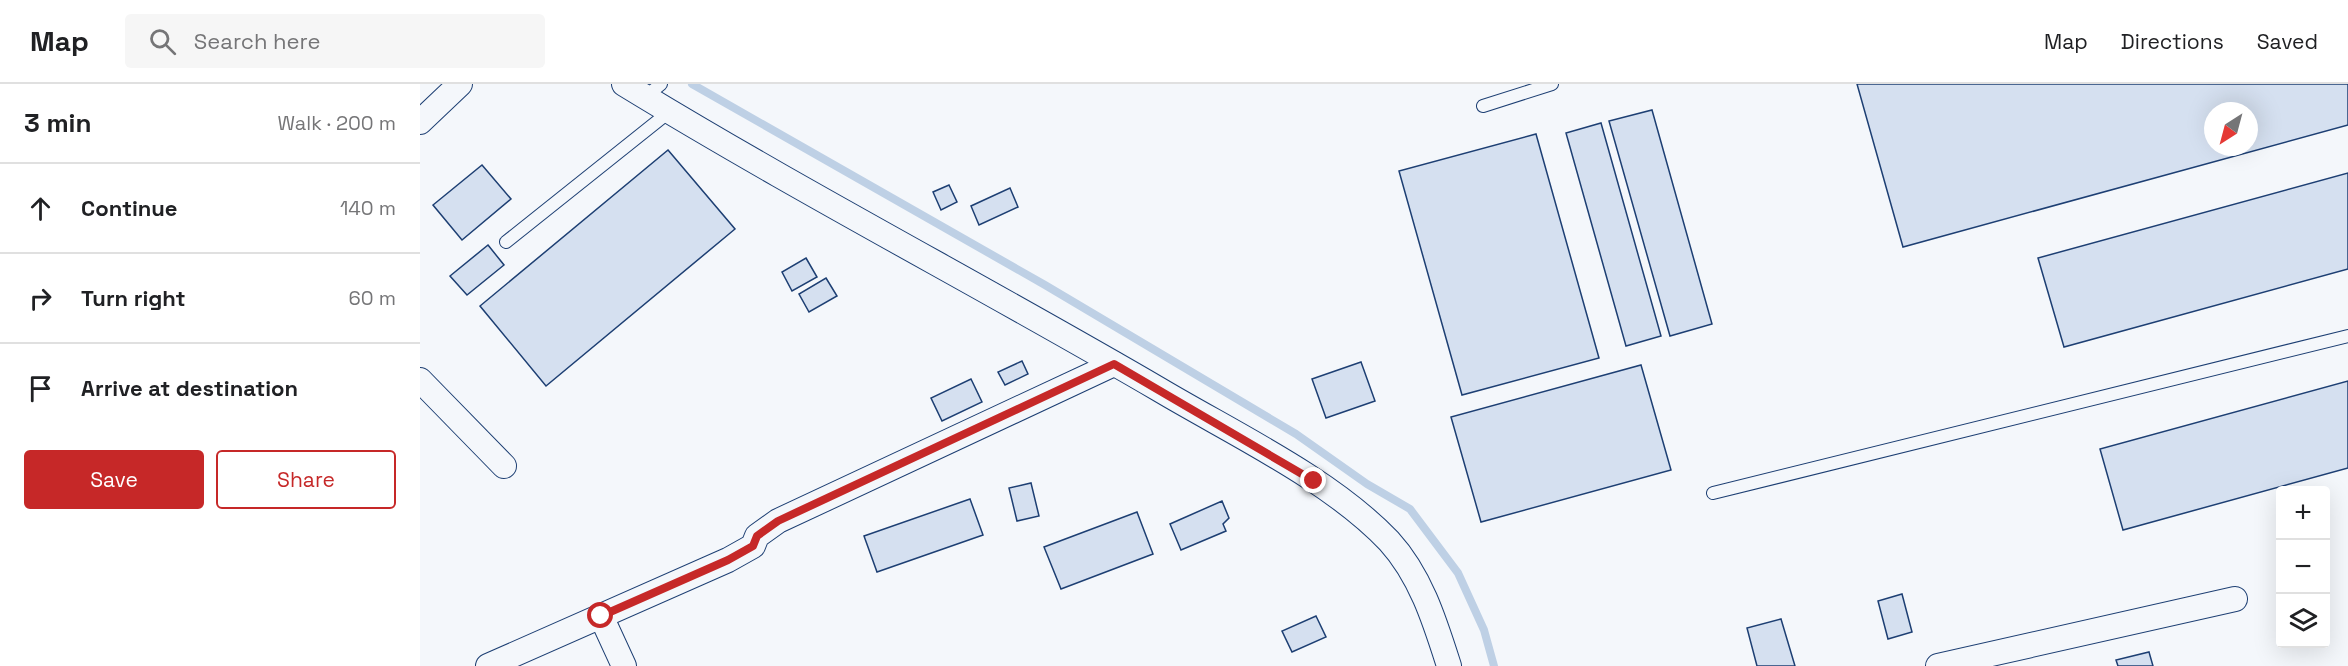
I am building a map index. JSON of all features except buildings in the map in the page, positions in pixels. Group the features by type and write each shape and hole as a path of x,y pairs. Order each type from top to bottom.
{"street":[{"path":"420,122 460,84"},
{"path":"624,84 653,90 669,112 735,152 1114,364 1314,481 1375,527 1392,544 1413,574 1429,606 1449,666"},
{"path":"488,666 745,551 753,546 757,536 778,521 1114,364"},
{"path":"420,380 504,466"},
{"path":"1938,666 2235,599"},
{"path":"601,616 624,666"}],"lane":[{"path":"1483,106 1552,84"},
{"path":"506,242 669,112"},
{"path":"1713,493 2348,336"}],"waterway":[{"path":"692,84 1045,285 1296,434 1367,484 1410,509 1458,573 1484,630 1494,666"}],"route":[{"path":"601,616 728,560 753,546 757,536 778,521 891,471 1114,364 1314,481"}]}
